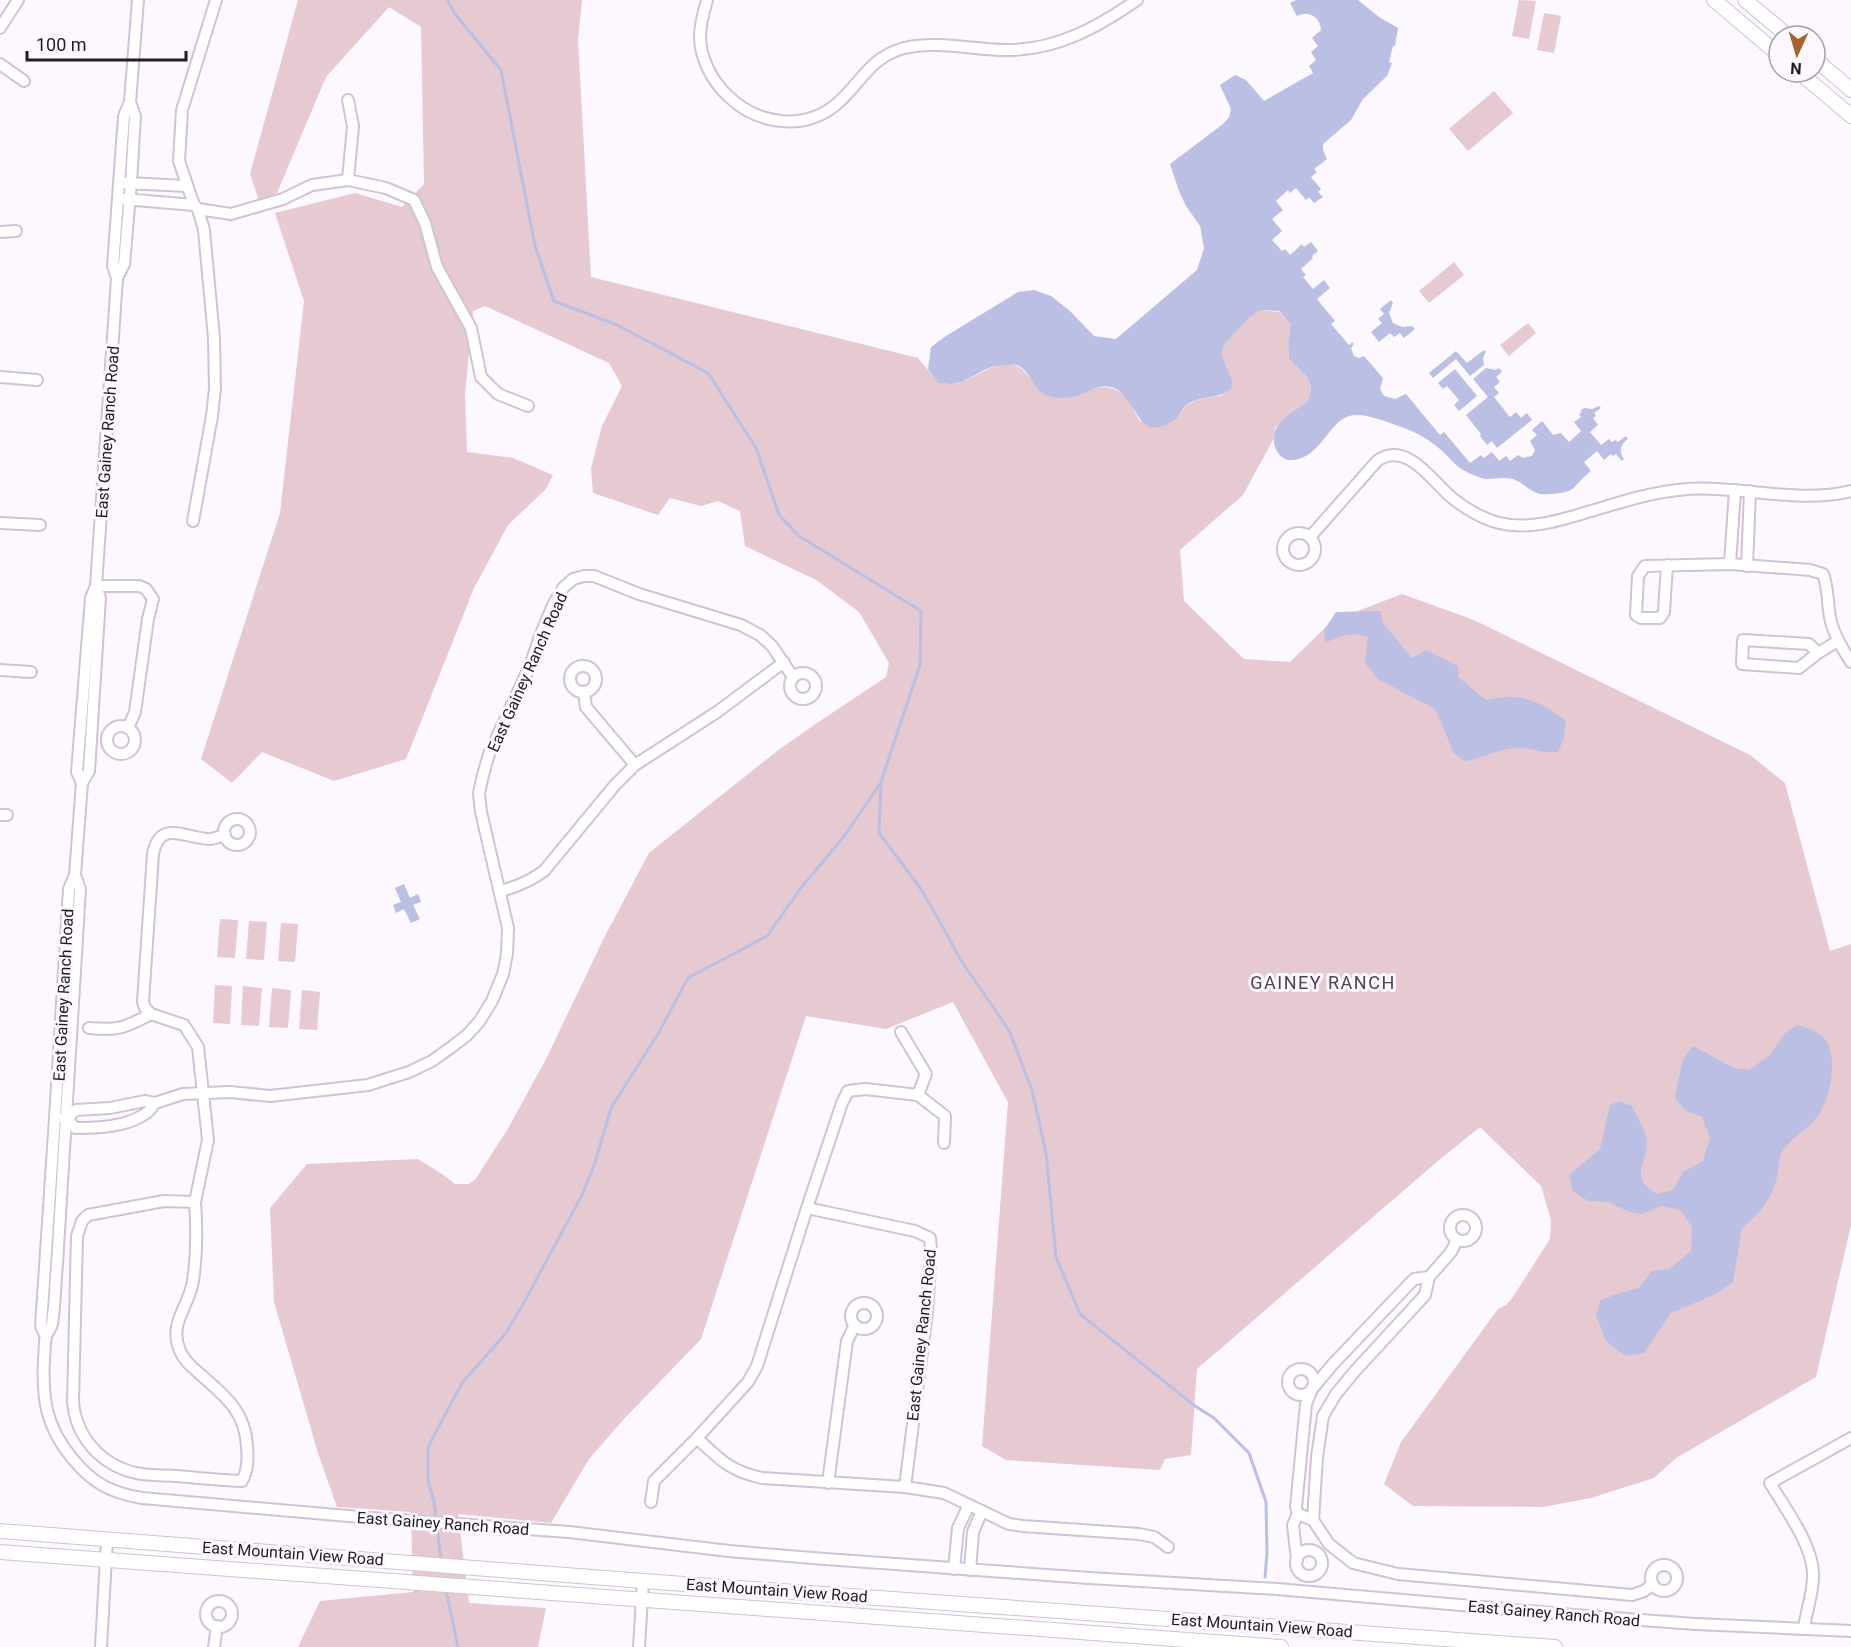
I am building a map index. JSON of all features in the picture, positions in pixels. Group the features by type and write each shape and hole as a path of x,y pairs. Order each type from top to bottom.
{"main road":[{"path":"1714,0 1767,45"},
{"path":"1745,0 1774,24"},
{"path":"1827,69 1851,90"},
{"path":"1813,84 1851,116"},
{"name":"East Mountain View Road","path":"0,1531 643,1581 1555,1647"},
{"name":"East Mountain View Road","path":"0,1552 1279,1647"}],"street":[{"path":"0,28 18,0"},
{"name":"East Gainey Ranch Road","path":"138,0 130,102 124,116 124,199 113,266 117,278 96,586 100,598 90,673 89,771 82,783 75,875 69,889 61,1118 41,1326 46,1337 43,1378 45,1409 61,1445 88,1476 99,1484 122,1494 142,1498 588,1534 729,1551 954,1569 1305,1592 1597,1617 1851,1631"},
{"path":"193,521 212,416 215,388 214,338 204,230 179,162 183,110 216,0"},
{"path":"707,0 700,35 703,55 710,73 724,93 738,106 754,115 779,122 801,120 822,113 849,92 876,61 902,49 935,44 1009,50 1032,48 1059,42 1086,32 1137,0"},
{"path":"0,64 24,81"},
{"path":"348,100 353,126 348,180"},
{"path":"124,199 196,207 231,214 283,199 312,185 348,180 386,188 414,200 424,223 437,267 471,328 481,376 498,394 528,406"},
{"path":"125,183 187,186"},
{"path":"0,232 16,231"},
{"path":"0,377 37,380"},
{"path":"1310,537 1377,461 1388,455 1399,455 1409,459 1452,498 1469,510 1499,523 1526,526 1544,524 1634,498 1668,491 1735,490 1821,496 1851,490"},
{"path":"1730,564 1735,490"},
{"path":"1747,566 1750,491"},
{"path":"0,523 40,525"},
{"path":"1667,565 1664,612 1660,618 1641,618 1636,615 1638,576 1645,566 1667,565 1730,564 1810,570 1823,574 1827,585 1831,622 1838,641 1851,662"},
{"name":"East Gainey Ranch Road","path":"61,1118 76,1110 110,1108 145,1101 155,1103 183,1094 230,1092 270,1096 368,1085 396,1077 432,1061 467,1035 479,1022 497,992 503,974 507,945 508,928 481,812 479,793 483,775 489,754 530,666 554,604 563,588 573,579 594,576 639,594 741,625 760,635 772,645 793,677"},
{"path":"96,586 139,586 146,589 153,599 147,619 135,712 128,728"},
{"path":"1818,653 1809,644 1743,640 1742,664 1799,668 1838,641"},
{"path":"500,891 518,886 544,871 615,785 635,765 717,712 784,662"},
{"path":"0,670 31,672"},
{"path":"584,692 586,707 635,765"},
{"path":"195,1202 164,1201 88,1215 82,1221 77,1236 73,1364 74,1413 77,1425 86,1441 99,1455 117,1466 136,1473 242,1481 249,1460 247,1437 242,1420 227,1398 189,1365 180,1353 176,1337 177,1324 192,1285 196,1262 195,1202 208,1140 198,1047 184,1025 151,1014 143,1002 155,843 161,836 171,833 210,839 225,836"},
{"name":"East Gainey Ranch Road","path":"89,1028 108,1030 127,1027 151,1014"},
{"path":"901,1032 926,1074 918,1095"},
{"path":"651,1502 654,1481 748,1382 757,1365 807,1208 848,1091 865,1089 918,1095 945,1116 944,1143"},
{"name":"East Gainey Ranch Road","path":"61,1118 75,1128 114,1125 147,1113 155,1103"},
{"name":"East Gainey Ranch Road","path":"807,1208 915,1231 930,1238 927,1312 905,1487"},
{"path":"1298,1514 1313,1520 1323,1416 1336,1394 1425,1295 1429,1277 1451,1252 1457,1240"},
{"path":"1297,1560 1305,1551 1310,1551 1317,1554 1321,1561 1320,1569 1314,1575 1306,1576 1299,1572 1296,1564 1293,1525 1298,1514 1296,1507 1306,1404 1316,1384 1414,1279 1429,1277"},
{"path":"828,1483 847,1341 855,1324"},
{"path":"1365,1330 1378,1346"},
{"path":"1316,1384 1336,1394"},
{"path":"697,1438 724,1462 744,1474 762,1478 934,1490 1008,1524 1139,1534 1154,1537 1168,1547"},
{"path":"1804,1629 1806,1611 1813,1590 1811,1559 1805,1543 1770,1483 1851,1438"},
{"path":"1301,1460 1317,1460"},
{"path":"954,1569 958,1528 969,1505"},
{"path":"970,1570 973,1532 982,1511"},
{"name":"East Gainey Ranch Road","path":"1313,1520 1329,1544 1353,1563 1398,1575 1632,1595 1644,1591 1653,1584"},
{"path":"101,1647 107,1539"},
{"path":"1317,1554 1329,1544"},
{"path":"1305,1592 1306,1576"},
{"path":"639,1647 643,1581"},
{"path":"214,1647 217,1626"},
{"path":"1279,1647 1280,1626"}],"shaded area":[{"path":"298,0 582,0 578,40 591,277 918,358 939,383 958,383 1001,364 1010,364 1019,367 1028,375 1038,390 1080,395 1096,388 1114,389 1127,398 1140,421 1178,417 1187,405 1197,400 1222,395 1224,345 1250,317 1261,310 1279,312 1291,325 1288,343 1289,359 1308,378 1311,388 1308,401 1275,428 1273,440 1243,495 1180,550 1184,601 1244,659 1290,662 1332,621 1402,594 1474,620 1750,755 1785,783 1830,951 1851,944 1851,1225 1816,1377 1676,1458 1654,1478 1591,1498 1543,1507 1413,1506 1384,1484 1401,1442 1498,1309 1506,1305 1513,1297 1550,1239 1551,1220 1541,1186 1480,1127 1197,1369 1191,1455 1165,1459 1160,1470 1006,1460 982,1446 1008,1102 953,1002 886,1029 806,1016 701,1339 589,1459 551,1523 458,1514 469,1603 546,1608 538,1647 298,1647 320,1601 413,1592 411,1512 337,1507 318,1453 274,1302 270,1208 307,1164 418,1159 455,1184 468,1184 475,1180 509,1127 546,1059 605,936 649,853 777,751 886,677 889,663 859,612 816,580 745,546 740,511 718,501 701,506 670,498 658,515 593,493 591,468 602,426 622,386 609,363 485,306 473,311 465,395 467,452 513,458 553,475 546,489 508,525 474,588 406,759 334,781 262,752 232,783 201,759 280,513 304,301 275,213 355,193 402,207 424,184 421,27 389,7 326,77 277,193 259,200 250,174"},
{"path":"1519,0 1536,1 1529,39 1512,36"},
{"path":"1544,13 1561,16 1554,53 1537,50"},
{"path":"1494,91 1513,113 1468,151 1449,129"},
{"path":"1454,262 1464,275 1429,303 1419,291"},
{"path":"1528,323 1536,333 1509,356 1500,345"},
{"path":"220,919 238,920 235,958 217,957"},
{"path":"249,921 267,922 264,960 246,959"},
{"path":"281,923 298,924 295,962 278,961"},
{"path":"215,985 232,986 230,1024 213,1023"},
{"path":"243,986 262,988 259,1026 241,1025"},
{"path":"272,988 291,990 288,1028 269,1027"},
{"path":"302,990 320,992 317,1030 299,1029"}],"water":[{"path":"1296,0 1358,0 1379,17 1398,28 1389,62 1392,63 1387,76 1363,99 1351,120 1323,144 1327,159 1314,169 1317,172 1311,177 1321,189 1318,192 1323,197 1314,203 1309,197 1306,200 1296,188 1290,193 1288,190 1276,201 1283,210 1272,219 1282,231 1272,240 1282,251 1285,249 1290,255 1302,244 1304,247 1311,242 1318,251 1301,269 1306,275 1303,277 1313,289 1324,280 1330,288 1317,299 1335,321 1331,324 1349,345 1352,342 1354,344 1351,348 1354,356 1359,358 1364,356 1383,378 1380,389 1384,396 1395,399 1406,394 1440,435 1444,432 1470,463 1481,455 1484,458 1492,452 1499,461 1506,456 1510,461 1518,455 1523,458 1532,456 1535,450 1530,441 1537,435 1532,430 1542,421 1553,435 1561,433 1569,442 1581,431 1574,422 1581,417 1579,414 1582,412 1580,411 1584,408 1592,409 1599,406 1601,408 1594,413 1596,416 1593,418 1598,425 1590,432 1601,445 1609,439 1612,442 1615,440 1618,442 1626,436 1628,439 1621,448 1624,459 1622,461 1616,454 1613,456 1611,454 1604,460 1597,451 1584,462 1591,471 1574,488 1566,492 1540,494 1513,479 1486,479 1475,476 1458,467 1437,446 1417,434 1361,415 1349,416 1342,420 1317,447 1302,458 1287,460 1278,453 1274,443 1275,432 1283,419 1308,401 1311,388 1308,378 1289,359 1288,343 1291,325 1279,311 1261,310 1250,317 1224,345 1222,356 1232,381 1231,389 1220,395 1199,399 1188,404 1177,418 1163,426 1153,427 1145,424 1126,398 1119,391 1110,387 1098,388 1072,397 1057,398 1040,391 1025,371 1015,365 999,365 952,384 938,383 928,369 931,347 1018,292 1034,290 1051,296 1070,311 1094,336 1116,339 1197,270 1204,248 1200,226 1186,206 1170,164 1229,117 1231,109 1220,85 1235,75 1246,80 1264,101 1313,73 1309,66 1316,60 1311,52 1318,46 1312,38 1321,30 1320,25 1319,21 1310,14 1297,16 1290,3"},
{"path":"1391,300 1393,303 1389,313 1393,323 1402,327 1412,326 1415,329 1404,338 1400,333 1394,337 1390,333 1379,342 1371,332 1382,323 1378,319 1384,314 1380,309"},
{"path":"1484,350 1486,352 1483,358 1484,365 1470,376 1456,359 1433,378 1429,373 1456,351 1467,363"},
{"path":"1486,368 1495,370 1499,368 1502,372 1496,377 1500,382 1494,387 1499,393 1494,397 1510,417 1516,412 1521,418 1527,413 1532,420 1497,448 1492,441 1487,445 1466,415 1488,397 1473,379"},
{"path":"1455,369 1477,396 1459,411 1454,405 1459,400 1447,386 1443,389 1438,383"},
{"path":"1381,611 1382,622 1412,658 1426,650 1458,666 1458,677 1486,700 1509,697 1529,700 1547,708 1566,721 1564,738 1558,752 1513,748 1464,761 1453,752 1435,709 1378,679 1365,663 1368,637 1351,634 1325,643 1324,630 1336,612"},
{"path":"404,884 410,898 418,894 421,902 413,905 420,919 411,923 404,909 396,913 393,905 401,902 395,888"},
{"path":"1797,1025 1819,1034 1828,1044 1832,1060 1829,1090 1823,1107 1815,1119 1790,1142 1781,1154 1778,1173 1769,1199 1742,1228 1733,1282 1716,1294 1671,1313 1644,1353 1625,1356 1606,1341 1596,1315 1600,1301 1639,1288 1652,1271 1669,1269 1691,1251 1692,1227 1680,1210 1661,1206 1642,1214 1629,1212 1609,1202 1588,1201 1573,1191 1569,1175 1600,1149 1610,1105 1619,1101 1632,1106 1647,1138 1641,1170 1643,1182 1657,1194 1673,1190 1683,1172 1703,1161 1710,1138 1702,1117 1685,1110 1675,1098 1683,1059 1693,1046 1734,1068 1749,1070 1770,1055 1784,1034"}],"waterway":[{"path":"447,0 455,14 501,70 535,246 554,301 617,325 708,373 756,448 779,515 799,536 921,611 920,665 881,782 879,833 923,892 962,962 1009,1030 1032,1090 1046,1153 1056,1257 1080,1314 1195,1406 1214,1418 1249,1453 1266,1502 1265,1577"},
{"path":"441,1560 434,1502 428,1480 428,1447 462,1383 506,1333 527,1297 582,1195 594,1166 611,1108 659,1032 688,978 767,936 801,888 845,835 880,784"},
{"path":"446,1590 458,1647"}],"district":[{"name":"GAINEY RANCH","path":"1323,983"}]}
